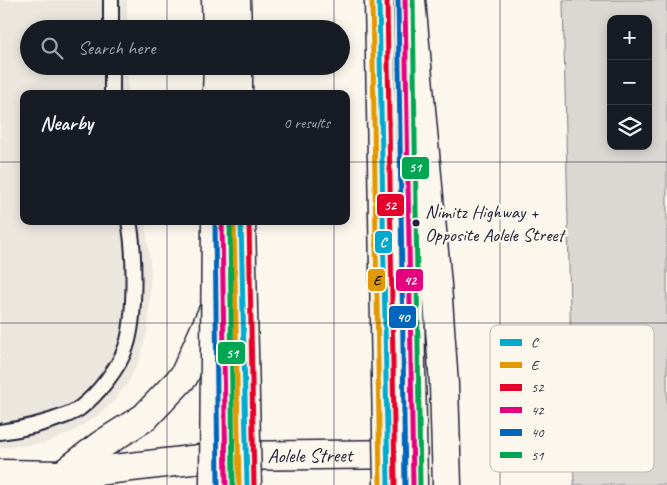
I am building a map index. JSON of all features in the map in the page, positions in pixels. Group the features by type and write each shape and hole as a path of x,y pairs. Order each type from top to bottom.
{"main road":[{"path":"217,0 218,20"},
{"path":"236,0 237,20"},
{"path":"379,0 388,485"},
{"path":"405,0 413,485"},
{"path":"411,0 438,285 447,485"},
{"path":"218,75 218,90"},
{"path":"238,75 238,90"},
{"path":"214,485 216,225"},
{"path":"222,225 226,485"},
{"path":"241,225 247,485"},
{"path":"62,475 145,417 184,376 223,288"},
{"name":"Aolele Street","path":"0,474 62,475 226,456 412,454"},
{"path":"62,475 87,485"}],"lane":[{"path":"111,0 111,20"},
{"path":"112,75 112,90"},
{"path":"0,432 25,429 48,423 80,409 116,368 126,347 132,318 133,275 132,234 130,225"}],"shaded area":[{"path":"0,0 127,0 127,20 20,20 20,75 128,75 128,90 20,90 20,225 145,225 151,271 148,328 140,358 128,383 113,402 97,416 72,432 45,443 0,448"},
{"path":"563,0 667,0 667,485 574,485 574,472 654,472 654,325 570,325"}],"transit line":[{"name":"E","path":"372,0 380,485"},
{"name":"C","path":"379,0 388,485"},
{"name":"52","path":"387,0 395,485"},
{"name":"40","path":"398,0 405,485"},
{"name":"42","path":"405,0 413,485"},
{"name":"51","path":"413,0 420,485"},
{"name":"40","path":"215,225 218,485"},
{"name":"42","path":"222,225 226,485"},
{"name":"51","path":"230,225 233,485"},
{"name":"E","path":"234,225 239,485"},
{"name":"C","path":"241,225 247,485"},
{"name":"52","path":"249,225 254,485"}],"place":[{"name":"Nimitz Highway + Opposite Aolele Street","path":"416,223"}]}
